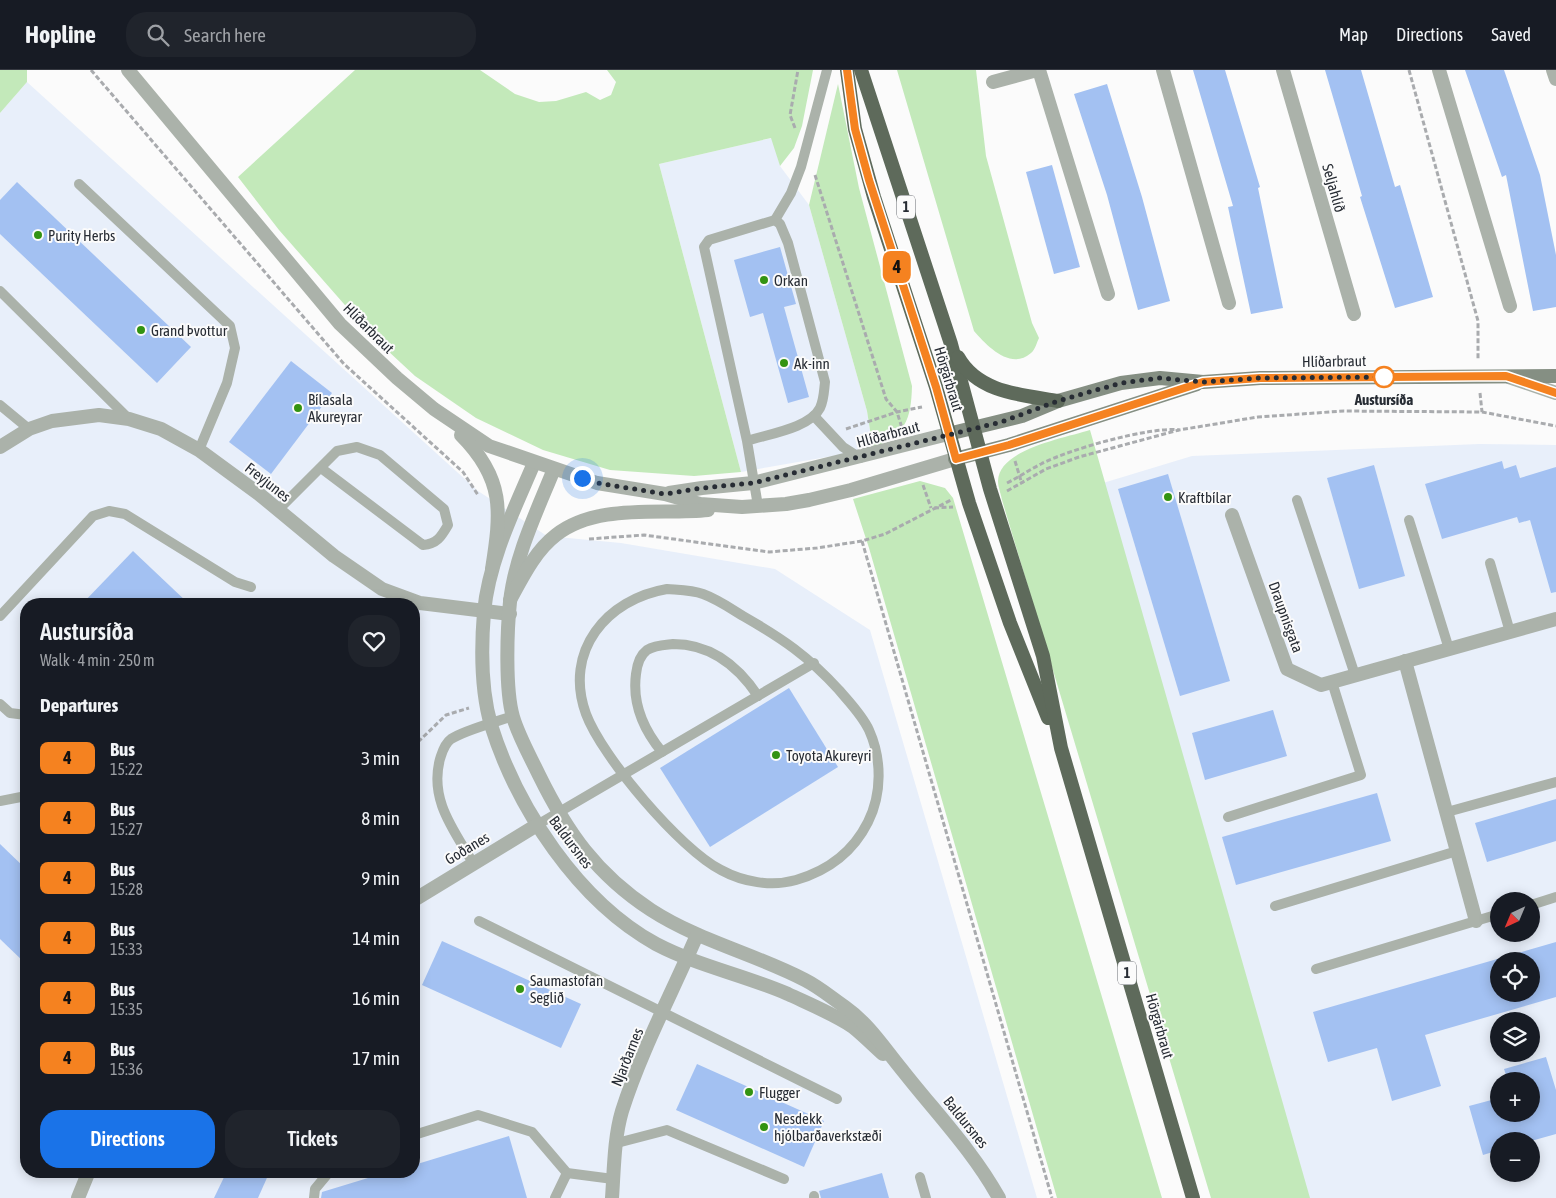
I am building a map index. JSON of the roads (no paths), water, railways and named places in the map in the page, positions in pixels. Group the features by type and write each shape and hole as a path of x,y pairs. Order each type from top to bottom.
{"highway":[{"name":"Hörgárbraut","path":"847,70 855,129 936,387 948,434 1010,623 1061,748"},
{"name":"Hörgárbraut","path":"861,70 950,344 980,453 1043,656 1061,748 1193,1198"},
{"path":"950,344 961,363 983,383 1010,393 1058,401"}],"main road":[{"name":"Hlíðarbraut","path":"948,434 1022,416 1058,401 1121,383 1160,378 1203,382 1260,378 1556,376"},
{"name":"Hlíðarbraut","path":"956,459 1109,414 1203,382"}],"street":[{"name":"Hlíðarbraut","path":"128,70 340,324 397,378 434,408 489,446 597,483 665,494 700,504 742,507 786,504 834,494 956,459"},
{"path":"993,82 1038,70 1108,294"},
{"path":"1163,70 1229,303"},
{"name":"Seljahlíð","path":"1283,70 1354,314"},
{"path":"1439,70 1510,306"},
{"path":"1553,70 1556,79"},
{"path":"1506,376 1556,393"},
{"path":"434,408 475,450 490,474 497,492 499,526 492,569"},
{"name":"Freyjunes","path":"0,447 29,430 52,420 90,416 129,418 161,429 199,450 278,510 334,556 382,589 406,598"},
{"name":"Hlíðarbraut","path":"665,494 753,483 860,458 948,434"},
{"name":"Baldursnes","path":"534,462 492,569 484,612 484,686 491,724 517,789 537,825 577,879 614,914 653,942 686,959 787,994 851,1026 902,1071"},
{"name":"Baldursnes","path":"554,469 526,540 510,607 508,661 512,716 558,812 582,849 619,886 652,910 697,935 764,961 808,981 848,1009 875,1034 902,1071 983,1169 999,1198"},
{"path":"510,607 540,552 555,535 570,526 593,518 617,515 742,507"},
{"name":"Draupnisgata","path":"1232,515 1287,669 1321,685 1556,619"},
{"name":"Freyjunes","path":"420,603 484,612 510,607"},
{"path":"1405,661 1476,921"},
{"name":"Goðanes","path":"420,896 537,825"},
{"name":"Njarðarnes","path":"612,1198 622,1112 697,935"},
{"path":"78,1198 87,1178"}],"lane":[{"path":"758,506 747,441 704,247 709,240 775,220 792,193 806,152 827,70"},
{"path":"79,184 230,326 235,348 227,383 199,450"},
{"path":"747,441 806,423 820,408 824,396 825,382 785,232 775,220"},
{"path":"0,291 129,418"},
{"path":"0,405 29,430"},
{"path":"814,416 830,435 860,458"},
{"path":"278,510 337,451 357,447 380,455 444,509 448,525 441,537 433,545 422,545 321,468"},
{"path":"1297,500 1355,675"},
{"path":"0,616 93,516 109,511 125,514 235,582 251,587"},
{"path":"1409,520 1449,649"},
{"path":"1490,563 1510,632"},
{"path":"667,589 703,594 782,639 814,663 861,716 875,747 878,764 876,799 864,831 841,857 826,868 792,881 774,883 755,882 720,870 705,860 666,825 623,774 586,714 580,681 584,656 594,633 617,607 633,598 667,589"},
{"path":"662,752 645,728 636,698 637,665 646,652 652,648 676,644 709,651 737,669 758,696"},
{"path":"537,825 814,663"},
{"path":"1228,817 1362,775 1332,682"},
{"path":"0,704 10,713 20,714"},
{"path":"474,863 444,814 438,797 439,763 443,750 450,740 512,716"},
{"path":"1446,812 1556,782"},
{"path":"0,801 20,797"},
{"path":"1275,906 1457,851"},
{"path":"1540,902 1556,897"},
{"path":"1316,970 1490,917"},
{"path":"479,921 837,1099"},
{"path":"420,1133 478,1115 532,1132 566,1173 613,1179"},
{"path":"617,1143 667,1130 784,1179"},
{"path":"556,1198 566,1173"},
{"path":"920,1177 926,1198"},
{"path":"314,1198 315,1189 324,1178"}],"place":[{"name":"Purity Herbs","path":"38,235"},
{"name":"Orkan","path":"764,280"},
{"name":"Grand Þvottur","path":"141,330"},
{"name":"Ak-inn","path":"784,363"},
{"name":"Austursíða","path":"1384,377"},
{"name":"Bílasala Akureyrar","path":"298,408"},
{"name":"Kraftbílar","path":"1168,497"},
{"name":"Toyota Akureyri","path":"776,755"},
{"name":"Saumastofan Seglið","path":"520,989"},
{"name":"Flugger","path":"749,1092"},
{"name":"Nesdekk hjólbarðaverkstæði","path":"764,1127"}]}
